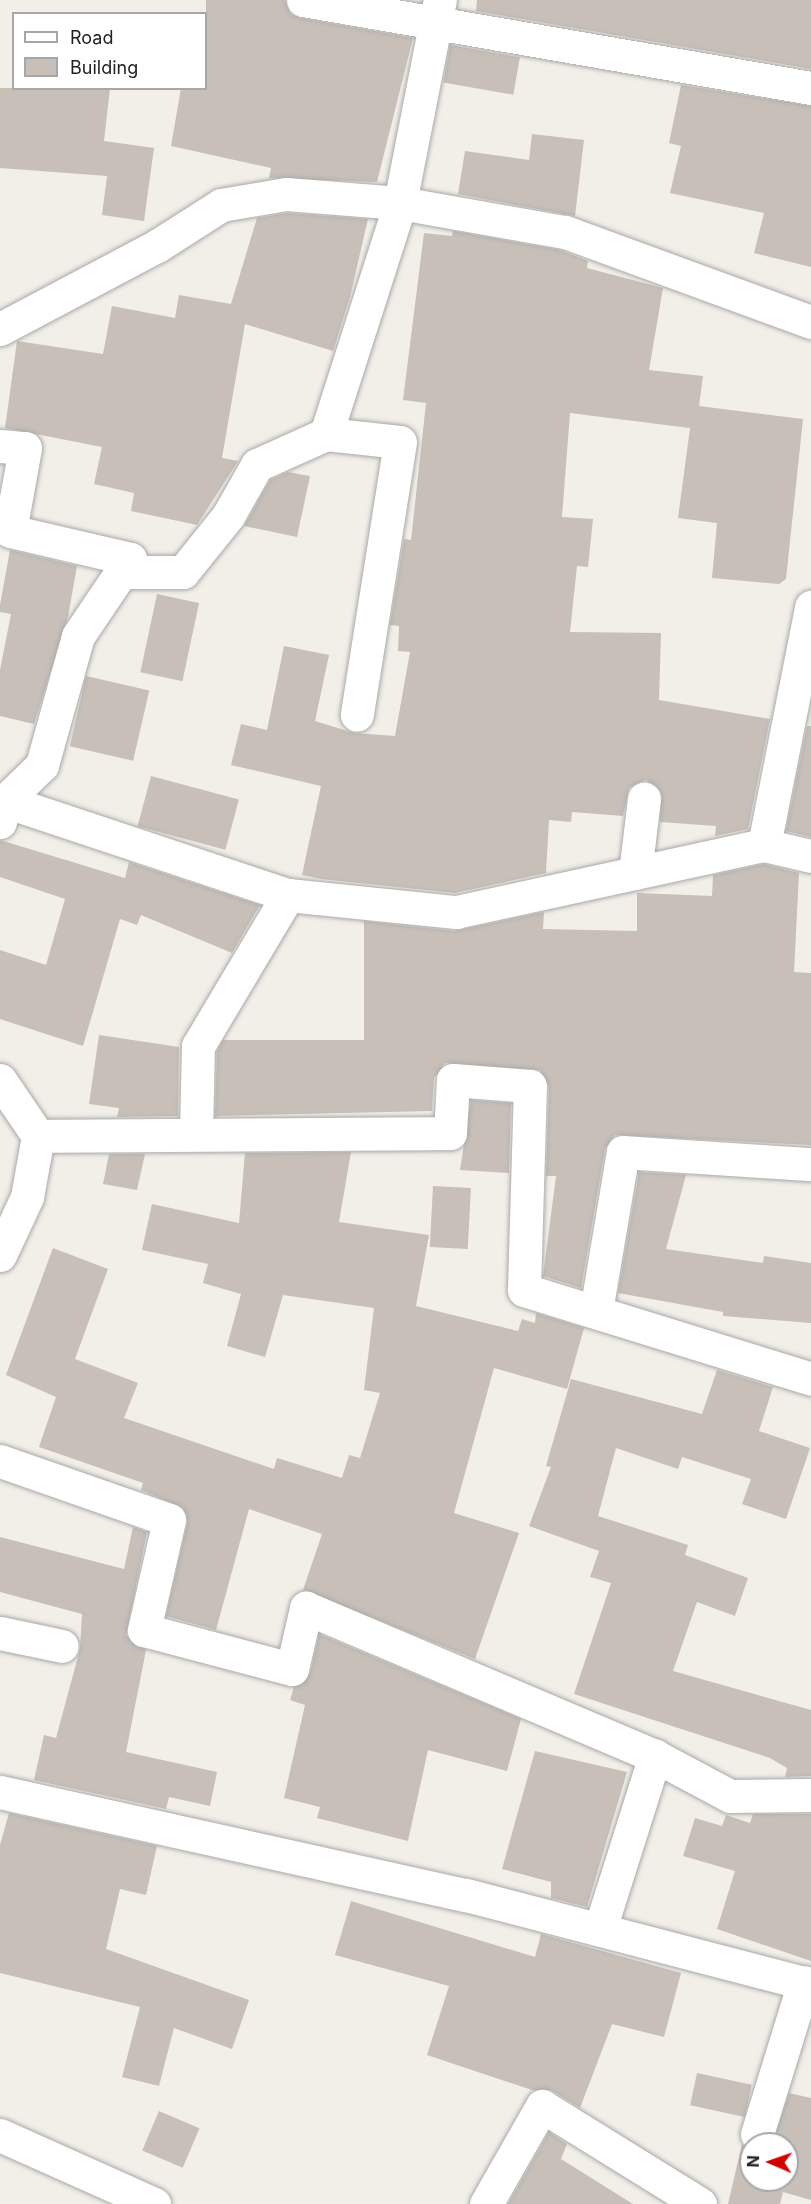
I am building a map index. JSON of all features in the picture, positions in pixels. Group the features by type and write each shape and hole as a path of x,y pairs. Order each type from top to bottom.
{"street":[{"path":"303,0 438,10 811,88"},
{"path":"326,434 400,204 438,10"},
{"path":"0,329 157,246 221,205 286,194 400,204 565,232 811,322"},
{"path":"130,560 129,572 183,572 228,516 257,465 326,434 400,442 357,715"},
{"path":"0,446 25,448 10,531 130,560"},
{"path":"130,560 78,636 42,765 2,811 288,895 456,912 764,846 811,856"},
{"path":"764,846 804,676 811,607"},
{"path":"635,873 644,799"},
{"path":"196,1131 198,1046 288,895"},
{"path":"0,1080 38,1136 27,1197 0,1255"},
{"path":"38,1136 196,1131 450,1133 453,1080 530,1086 524,1290 811,1379"},
{"path":"596,1311 623,1152 811,1164"},
{"path":"0,1461 169,1520 144,1630 292,1669 306,1608 655,1756 730,1796 811,1796"},
{"path":"0,1633 62,1647"},
{"path":"600,1929 655,1756"},
{"path":"0,1792 600,1929 807,1984 758,2132"},
{"path":"486,2204 542,2106 700,2204"},
{"path":"0,2135 154,2204"}],"building":[{"path":"206,0 285,0 291,14 300,18 413,38 377,182 269,178 271,168 171,146 181,90 207,90"},
{"path":"477,0 811,0 811,69 476,11"},
{"path":"450,45 520,57 513,95 443,82"},
{"path":"681,85 811,106 811,267 754,253 764,213 670,193 681,146 669,143"},
{"path":"0,88 110,90 104,141 154,148 144,221 102,215 107,176 0,168"},
{"path":"532,134 584,140 575,216 458,194 465,151 529,160"},
{"path":"287,213 368,219 350,297 333,351 245,324 222,458 238,461 197,525 131,511 134,493 94,484 102,447 5,428 17,341 103,354 112,306 175,318 179,295 231,304 257,218"},
{"path":"453,231 560,250 588,261 587,268 663,288 649,370 703,376 699,406 803,419 786,579 779,584 712,578 717,523 678,518 690,428 570,413 562,517 593,519 588,567 577,566 570,632 661,633 659,700 770,719 748,829 715,836 716,826 660,822 661,792 646,780 629,788 623,816 572,812 571,822 549,820 546,873 455,893 321,879 302,875 321,786 231,765 241,724 267,730 284,646 329,655 315,721 354,733 395,736 410,652 398,651 399,626 390,625 404,539 411,540 426,403 403,400 424,233 452,236"},
{"path":"288,472 310,476 297,537 244,526 270,480"},
{"path":"10,550 77,566 68,617 34,724 0,716 0,670 11,614 0,612 0,605"},
{"path":"157,594 199,603 182,681 140,672"},
{"path":"86,676 149,691 133,761 70,746"},
{"path":"807,726 811,726 811,837 786,831"},
{"path":"151,776 239,800 225,850 138,826"},
{"path":"0,840 125,878 129,862 260,905 232,953 141,915 137,925 120,919 83,1046 0,1019 0,950 46,965 65,899 0,877"},
{"path":"764,864 799,873 794,972 811,973 811,1145 615,1135 605,1149 581,1288 543,1276 556,1176 546,1176 549,1087 540,1070 445,1063 434,1078 432,1111 215,1116 217,1051 223,1040 364,1040 364,921 454,931 544,912 543,929 637,931 637,893 712,896 713,875"},
{"path":"99,1035 179,1047 178,1116 117,1117 119,1108 89,1104"},
{"path":"471,1100 511,1103 509,1173 460,1170"},
{"path":"351,1152 339,1222 429,1235 416,1306 518,1331 522,1319 535,1323 536,1313 584,1328 567,1389 494,1368 454,1513 519,1533 475,1659 303,1590 322,1534 249,1509 216,1630 166,1616 187,1524 183,1508 141,1490 143,1483 39,1447 56,1397 6,1375 53,1248 108,1269 75,1359 138,1383 124,1418 274,1469 277,1458 342,1478 349,1455 360,1458 380,1393 364,1390 374,1308 283,1295 265,1357 227,1346 241,1294 203,1283 208,1264 142,1250 152,1204 239,1223 245,1153"},
{"path":"109,1154 145,1154 137,1190 103,1184"},
{"path":"639,1172 686,1175 666,1249 763,1263 764,1256 811,1263 811,1323 723,1316 723,1312 618,1293"},
{"path":"433,1186 471,1188 468,1249 430,1247"},
{"path":"717,1370 773,1387 759,1431 810,1448 786,1519 742,1504 751,1479 682,1457 678,1469 616,1448 598,1516 688,1545 685,1555 748,1578 735,1616 697,1602 673,1671 811,1710 811,1776 785,1777 787,1768 770,1758 574,1694 611,1583 590,1577 599,1551 529,1526 551,1467 546,1466 571,1379 702,1414"},
{"path":"133,1527 147,1532 126,1635 146,1650 126,1752 217,1772 210,1806 169,1797 166,1809 34,1780 44,1735 56,1738 80,1649 82,1614 0,1592 0,1537 124,1569"},
{"path":"319,1634 521,1719 507,1771 428,1750 408,1841 317,1818 320,1807 284,1798 305,1705 290,1700 294,1687 310,1674"},
{"path":"535,1751 627,1772 587,1907 551,1898 551,1882 502,1869"},
{"path":"9,1813 157,1846 146,1895 120,1889 106,1949 249,2000 232,2049 174,2028 159,2086 122,2077 140,2007 0,1973 0,1845"},
{"path":"753,1814 811,1814 811,1961 717,1929 735,1871 683,1856 695,1818 722,1826 726,1815 750,1823"},
{"path":"351,1901 535,1957 541,1934 681,1973 664,2037 612,2024 580,2108 551,2090 532,2090 427,2055 449,1986 335,1955"},
{"path":"697,2073 752,2085 745,2117 690,2105"},
{"path":"789,2093 811,2098 811,2200 783,2192 799,2192 799,2132 776,2132"},
{"path":"159,2111 200,2128 183,2168 142,2151"},
{"path":"549,2132 567,2144 561,2159 633,2204 508,2204"},
{"path":"739,2157 739,2192 783,2192 780,2204 728,2204"}]}
